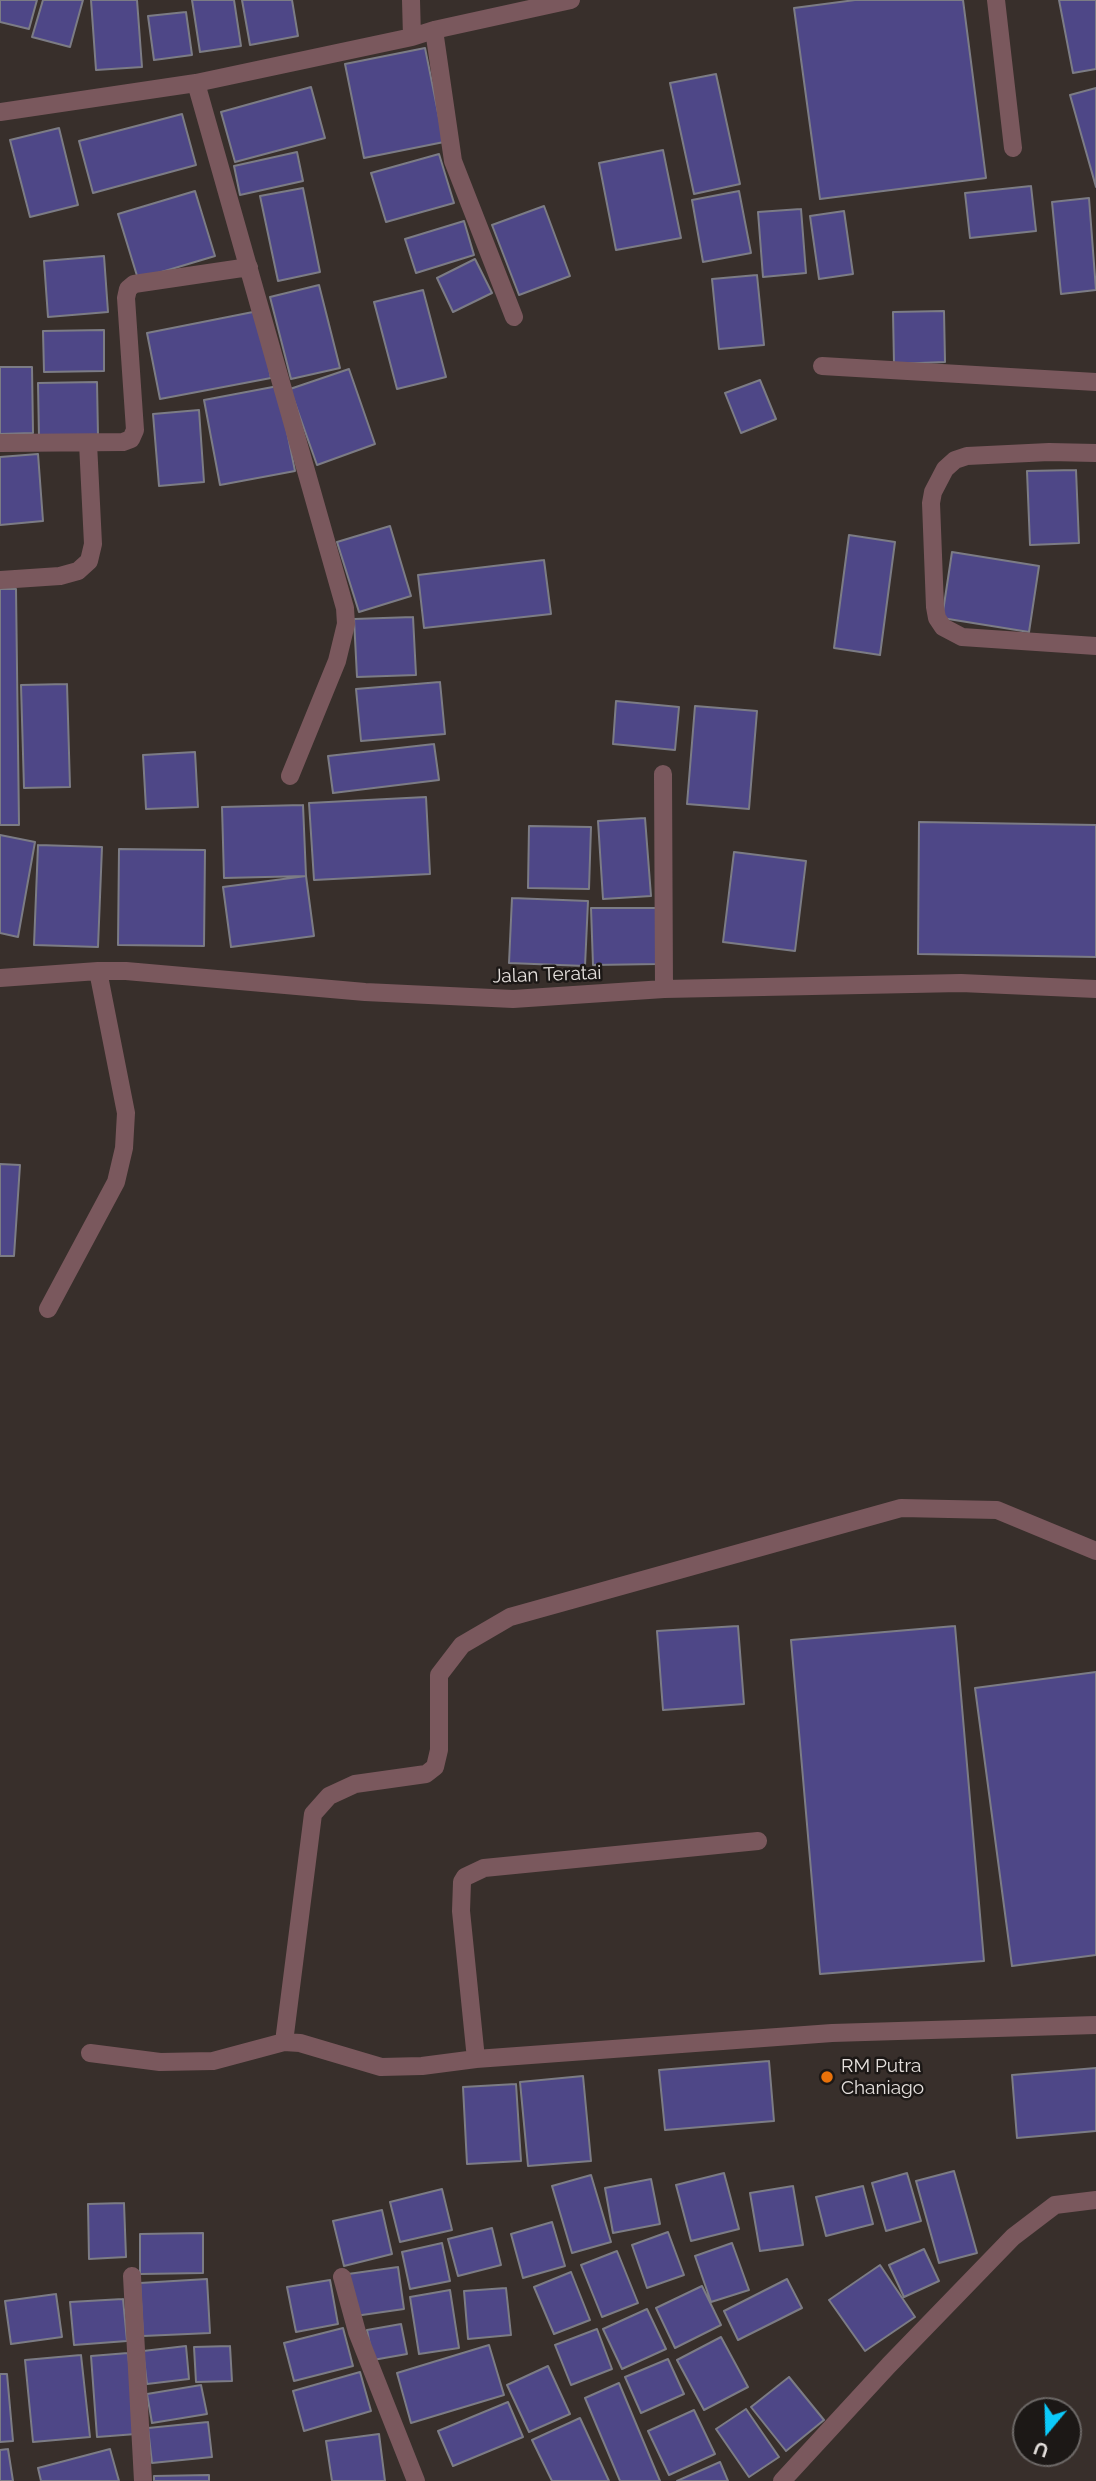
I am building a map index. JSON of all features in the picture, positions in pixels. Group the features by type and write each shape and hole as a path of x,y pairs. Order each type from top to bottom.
{"street":[{"path":"411,0 412,37"},
{"path":"0,113 196,83 571,0"},
{"path":"996,0 1013,148"},
{"path":"434,30 453,161 514,317"},
{"path":"196,83 345,608 346,624 337,661 290,776"},
{"path":"0,443 128,441 135,430 126,298 130,286 249,267"},
{"path":"822,366 1096,382"},
{"path":"0,580 60,576 78,572 89,561 93,544 88,443"},
{"path":"1096,453 967,456 955,460 939,477 931,503 934,607 943,627 962,637 1096,646"},
{"path":"663,774 664,989"},
{"path":"48,1309 116,1182 124,1148 126,1113 98,971"},
{"name":"Jalan Teratai","path":"0,978 98,971 458,998 513,999 664,989 961,983 1096,989"},
{"path":"284,2042 313,1814 329,1796 355,1784 426,1774 435,1767 439,1750 439,1675 462,1645 510,1617 901,1508 998,1510 1096,1551"},
{"path":"476,2059 461,1911 462,1882 465,1877 484,1868 758,1842"},
{"path":"90,2053 160,2062 213,2061 284,2042 300,2043 381,2067 422,2066 581,2050 832,2034 1096,2025"},
{"path":"782,2481 1013,2237 1055,2205 1096,2200"},
{"path":"132,2276 143,2481"},
{"path":"342,2277 357,2332 416,2481"}],"building":[{"path":"0,0 37,0 29,29 0,22"},
{"path":"43,0 83,0 70,47 32,37"},
{"path":"91,0 137,0 142,67 96,70"},
{"path":"192,0 234,0 241,46 200,52"},
{"path":"242,0 292,0 298,36 250,45"},
{"path":"855,0 963,0 986,178 820,199 794,8"},
{"path":"1059,0 1096,0 1096,69 1073,73"},
{"path":"186,12 192,55 154,60 148,16"},
{"path":"425,48 444,142 364,158 345,64"},
{"path":"716,74 740,184 694,194 670,83"},
{"path":"311,87 325,138 235,162 221,112"},
{"path":"1096,88 1096,187 1070,95"},
{"path":"182,114 196,165 93,193 79,141"},
{"path":"59,128 78,205 30,217 10,140"},
{"path":"663,150 681,238 616,250 599,163"},
{"path":"297,152 303,181 240,195 234,166"},
{"path":"439,154 454,203 386,222 371,173"},
{"path":"1031,186 1036,231 970,238 965,193"},
{"path":"303,188 320,272 278,281 260,196"},
{"path":"195,191 215,256 138,279 118,214"},
{"path":"739,191 751,253 703,262 692,200"},
{"path":"1089,198 1096,290 1061,294 1052,202"},
{"path":"544,206 570,276 519,295 492,225"},
{"path":"801,209 806,273 763,277 758,212"},
{"path":"844,211 853,274 819,279 810,216"},
{"path":"464,221 474,255 416,273 405,239"},
{"path":"104,256 108,312 48,317 44,261"},
{"path":"475,259 492,293 453,312 437,278"},
{"path":"757,275 764,345 719,349 712,279"},
{"path":"319,285 340,368 291,379 270,297"},
{"path":"423,290 446,377 397,389 374,302"},
{"path":"258,311 271,378 160,399 147,333"},
{"path":"944,311 945,362 894,364 893,312"},
{"path":"104,330 104,371 44,372 43,331"},
{"path":"0,367 32,367 33,433 0,434"},
{"path":"349,369 375,444 317,465 290,389"},
{"path":"760,380 776,419 741,433 725,393"},
{"path":"97,382 98,436 39,438 38,383"},
{"path":"278,386 295,471 220,485 204,400"},
{"path":"199,410 204,482 159,486 153,414"},
{"path":"38,454 43,521 0,525 0,457"},
{"path":"1076,470 1079,543 1030,545 1027,471"},
{"path":"390,526 411,596 359,612 337,542"},
{"path":"849,535 895,542 880,655 834,648"},
{"path":"952,552 1039,566 1029,632 942,618"},
{"path":"544,560 551,614 424,628 418,575"},
{"path":"0,589 16,589 19,825 0,825"},
{"path":"413,617 416,675 357,677 354,619"},
{"path":"440,682 445,734 361,741 356,689"},
{"path":"67,684 70,787 24,788 21,685"},
{"path":"616,701 679,707 675,750 613,744"},
{"path":"695,706 757,711 749,809 687,804"},
{"path":"434,744 439,780 333,793 328,756"},
{"path":"195,752 198,807 146,809 143,755"},
{"path":"426,797 430,874 314,880 309,803"},
{"path":"303,805 306,876 224,878 222,807"},
{"path":"645,818 651,896 603,899 598,821"},
{"path":"919,822 1096,825 1096,957 918,954"},
{"path":"529,826 591,827 589,889 528,888"},
{"path":"0,835 35,842 18,937 0,933"},
{"path":"38,845 102,847 98,947 34,945"},
{"path":"119,849 205,850 204,946 118,945"},
{"path":"734,852 806,861 795,951 723,942"},
{"path":"306,876 314,936 231,947 223,887"},
{"path":"512,898 588,901 585,966 509,963"},
{"path":"591,908 657,908 658,964 593,965"},
{"path":"0,1164 20,1165 14,1256 0,1256"},
{"path":"738,1626 744,1704 663,1710 657,1631"},
{"path":"955,1626 984,1961 820,1974 791,1640"},
{"path":"1096,1672 1096,1955 1012,1966 975,1688"},
{"path":"769,2061 774,2121 665,2130 659,2070"},
{"path":"1096,2068 1096,2131 1017,2138 1012,2075"},
{"path":"583,2076 591,2161 528,2166 520,2082"},
{"path":"516,2084 521,2161 467,2164 463,2087"},
{"path":"954,2171 977,2253 939,2263 916,2181"},
{"path":"724,2173 739,2229 691,2241 676,2185"},
{"path":"907,2173 921,2221 886,2231 872,2183"},
{"path":"591,2175 611,2242 572,2253 552,2186"},
{"path":"651,2179 660,2224 613,2233 605,2188"},
{"path":"793,2186 803,2245 760,2251 750,2193"},
{"path":"863,2186 873,2224 826,2236 816,2197"},
{"path":"442,2189 452,2230 400,2242 390,2202"},
{"path":"124,2203 126,2257 89,2259 88,2204"},
{"path":"382,2210 392,2254 344,2266 333,2221"},
{"path":"552,2222 565,2266 523,2278 511,2234"},
{"path":"492,2228 501,2265 458,2276 448,2239"},
{"path":"668,2232 684,2275 647,2288 632,2245"},
{"path":"203,2233 203,2273 140,2274 140,2234"},
{"path":"442,2243 450,2281 410,2289 402,2252"},
{"path":"732,2243 749,2290 711,2302 695,2256"},
{"path":"924,2249 939,2281 904,2297 889,2265"},
{"path":"617,2251 638,2303 602,2317 581,2265"},
{"path":"880,2265 915,2317 865,2351 829,2300"},
{"path":"398,2267 404,2309 355,2316 348,2274"},
{"path":"571,2272 590,2320 554,2334 534,2287"},
{"path":"207,2279 210,2333 143,2336 140,2283"},
{"path":"787,2279 802,2308 738,2340 724,2311"},
{"path":"330,2280 338,2324 296,2332 287,2287"},
{"path":"702,2286 721,2325 675,2348 656,2308"},
{"path":"506,2288 511,2335 468,2339 464,2291"},
{"path":"450,2290 459,2348 419,2354 410,2297"},
{"path":"56,2294 62,2337 11,2344 5,2301"},
{"path":"123,2299 127,2341 74,2345 70,2302"},
{"path":"647,2309 666,2349 622,2369 603,2329"},
{"path":"401,2324 407,2354 373,2360 367,2330"},
{"path":"343,2328 353,2366 294,2381 284,2343"},
{"path":"597,2329 612,2369 571,2385 555,2345"},
{"path":"721,2337 748,2387 704,2410 677,2360"},
{"path":"489,2345 504,2395 411,2423 397,2373"},
{"path":"186,2346 189,2379 147,2384 143,2351"},
{"path":"230,2346 232,2381 196,2382 194,2347"},
{"path":"128,2353 136,2434 97,2437 91,2356"},
{"path":"81,2355 90,2437 33,2442 25,2360"},
{"path":"668,2359 684,2394 641,2413 625,2377"},
{"path":"548,2366 570,2414 529,2432 507,2385"},
{"path":"360,2372 371,2411 304,2431 293,2391"},
{"path":"0,2374 7,2374 13,2441 0,2442"},
{"path":"789,2377 824,2420 786,2451 751,2407"},
{"path":"619,2383 660,2481 620,2481 585,2398"},
{"path":"201,2385 207,2414 152,2423 147,2394"},
{"path":"508,2402 523,2437 453,2466 438,2431"},
{"path":"746,2409 779,2457 749,2477 716,2429"},
{"path":"694,2410 715,2454 669,2475 648,2431"},
{"path":"580,2418 609,2481 552,2481 532,2440"},
{"path":"208,2422 212,2457 152,2463 148,2428"},
{"path":"379,2434 385,2481 332,2481 326,2441"},
{"path":"8,2449 13,2481 0,2481 0,2450"},
{"path":"110,2449 119,2481 41,2481 38,2468"},
{"path":"720,2462 728,2481 677,2481"},
{"path":"209,2475 209,2481 154,2481 154,2476"}],"place":[{"name":"RM Putra Chaniago","path":"827,2077"}]}
